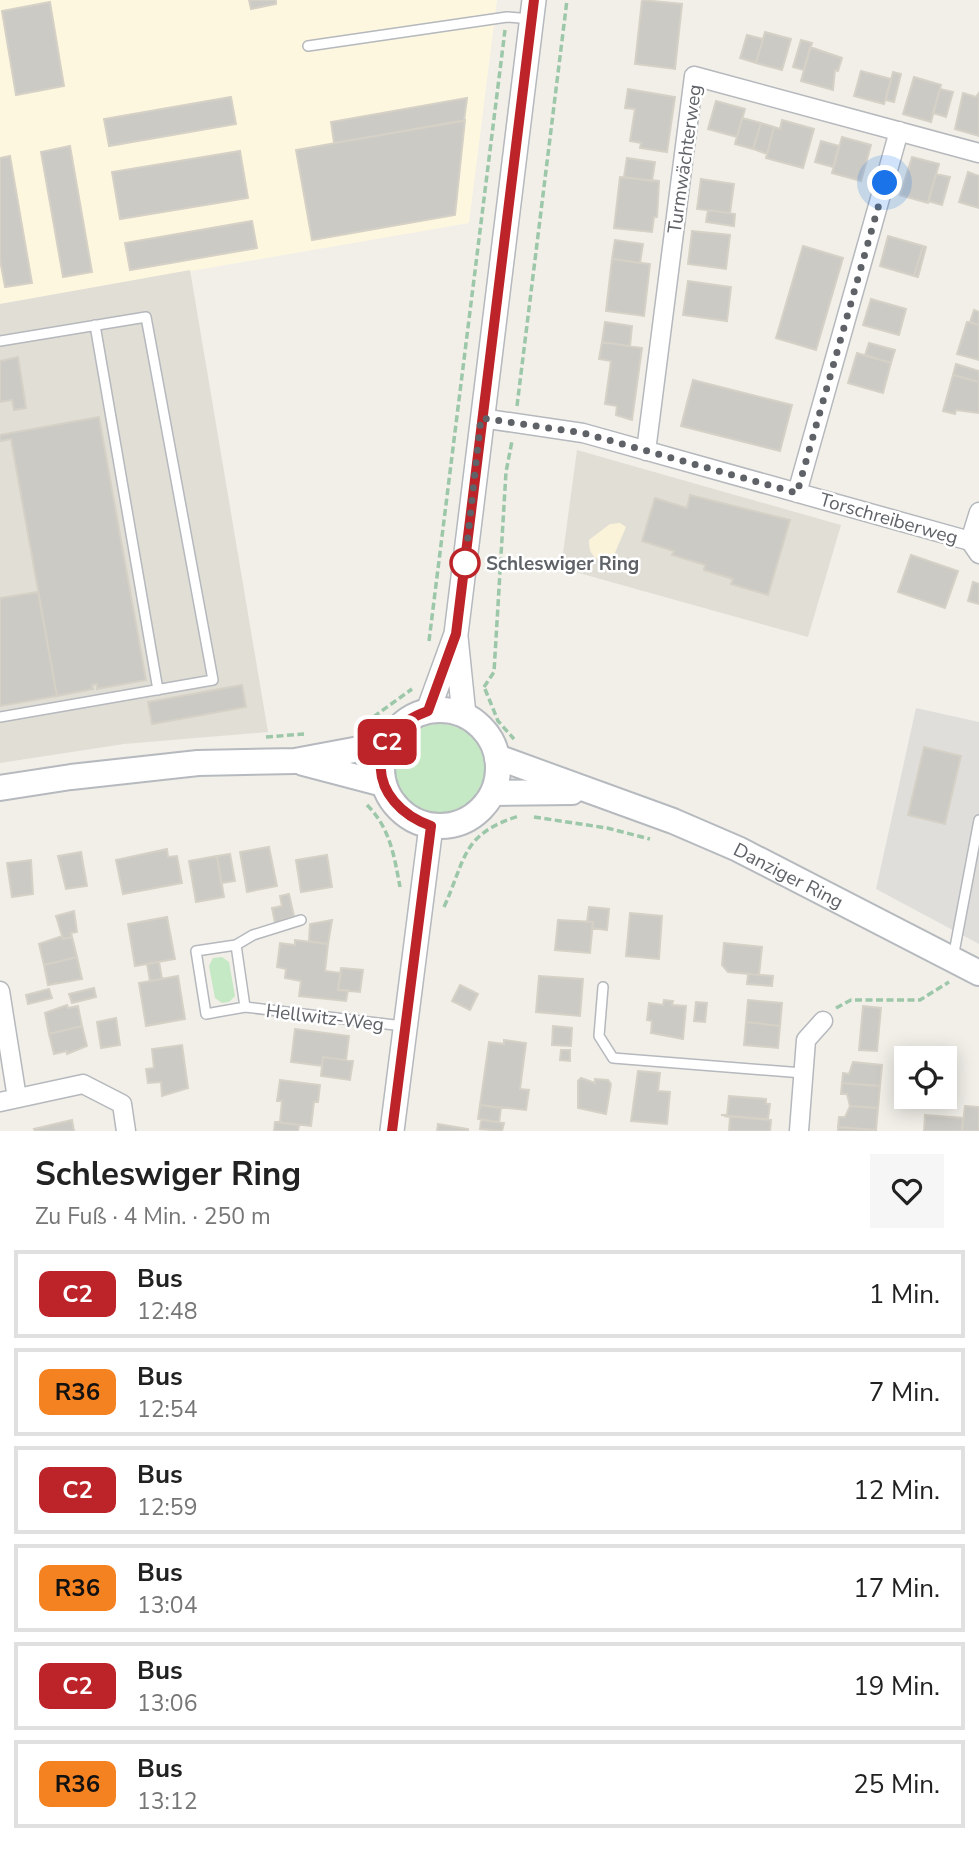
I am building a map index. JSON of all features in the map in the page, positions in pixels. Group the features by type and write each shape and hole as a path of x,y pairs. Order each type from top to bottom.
{"main road":[{"path":"447,710 464,715 485,732 497,757 498,775 493,793 482,808 467,819 450,825 431,826 410,818 393,804 383,784 381,762 386,744 396,729 411,717 428,711 447,710"},
{"path":"0,789 71,777 198,763 295,761 386,744"},
{"name":"Danziger Ring","path":"497,757 673,821 738,849 946,973 969,980"},
{"path":"295,761 383,784"},
{"name":"Danziger Ring","path":"493,793 590,792"}],"street":[{"path":"464,715 456,634 533,9"},
{"name":"Turmwächterweg","path":"646,451 694,76 979,153"},
{"path":"797,493 899,131"},
{"name":"Torschreiberweg","path":"481,418 583,433 797,493 975,548 979,512"},
{"path":"428,711 456,634"},
{"path":"392,1131 431,826"},
{"path":"0,991 8,1100 83,1084 121,1104 126,1131"},
{"path":"799,1131 806,1040 823,1021"}],"lane":[{"path":"308,46 507,17 533,9"},
{"path":"0,341 146,317 213,680 0,716"},
{"path":"95,325 158,690"},
{"path":"946,973 979,820"},
{"path":"236,945 253,935 300,920"},
{"name":"Hellwitz-Weg","path":"245,1007 236,945 196,951 206,1014 245,1007 405,1027"},
{"path":"603,987 599,1036 613,1058 803,1073"}],"path":[{"path":"519,744 498,720 484,687 494,672 506,472 567,0"},
{"path":"427,653 507,17"},
{"path":"364,724 415,687"},
{"path":"359,799 385,827 394,850"},
{"path":"462,857 476,838 501,822 521,816"},
{"path":"532,817 607,828 658,841"},
{"path":"823,1021 837,1006 851,1000 920,1000 946,973 969,980"}],"shaded area":[{"path":"0,0 497,0 469,223 0,304"},
{"path":"190,270 268,732 124,744 0,763 0,304"},
{"path":"577,450 841,525 808,637 561,568"},
{"path":"916,708 979,722 979,944 876,889"}],"green space":[{"path":"440,724 457,727 472,737 482,752 485,769 482,786 472,801 457,811 440,814 423,811 408,801 398,786 395,769 398,752 408,737 423,727"},
{"path":"222,957 229,962 235,996 229,1002 222,1003 215,998 209,966 213,958"}],"sand":[{"path":"620,523 626,527 614,555 601,561 591,553 589,540 610,524"}],"building":[{"path":"249,0 276,0 276,4 251,9"},
{"path":"642,0 682,4 675,69 635,64"},
{"path":"50,2 64,86 16,95 2,11"},
{"path":"765,32 791,39 782,70 756,63"},
{"path":"747,35 763,39 756,63 740,58"},
{"path":"801,40 812,43 804,70 793,67"},
{"path":"810,47 842,58 838,71 835,70 833,90 801,81"},
{"path":"861,71 891,79 884,104 854,96"},
{"path":"893,72 901,74 894,102 886,100"},
{"path":"914,77 941,85 931,122 903,114"},
{"path":"628,89 675,97 667,152 640,148 641,143 630,141 635,109 625,108"},
{"path":"940,89 953,92 946,117 933,113"},
{"path":"963,93 976,97 979,93 979,136 955,129"},
{"path":"231,97 236,124 109,146 104,119"},
{"path":"467,98 464,121 334,143 331,122"},
{"path":"716,101 745,109 737,137 708,129"},
{"path":"742,118 761,123 753,149 735,144"},
{"path":"465,120 455,215 312,240 296,150"},
{"path":"782,120 814,129 803,168 766,158 774,127 780,129"},
{"path":"761,123 774,127 767,154 753,149"},
{"path":"842,137 871,145 861,181 832,173"},
{"path":"821,141 839,146 833,167 815,162"},
{"path":"70,146 92,272 63,277 41,152"},
{"path":"240,151 248,198 120,219 112,172"},
{"path":"10,156 32,283 5,287 0,260 0,158"},
{"path":"912,157 939,164 928,203 900,195"},
{"path":"627,158 655,162 652,181 624,177"},
{"path":"968,172 979,176 979,208 959,202"},
{"path":"936,174 950,177 942,205 928,201"},
{"path":"620,177 659,181 657,217 654,217 652,232 614,228"},
{"path":"701,179 734,184 730,213 697,209"},
{"path":"708,210 735,214 734,226 706,222"},
{"path":"252,221 257,248 130,270 125,243"},
{"path":"692,231 730,235 726,269 688,264"},
{"path":"888,236 923,246 914,276 880,266"},
{"path":"615,240 643,244 640,263 612,259"},
{"path":"803,246 843,258 816,350 776,338"},
{"path":"923,246 926,247 918,277 914,276"},
{"path":"612,259 650,264 644,316 606,311"},
{"path":"688,281 731,287 727,321 683,315"},
{"path":"871,299 906,309 899,335 863,325"},
{"path":"974,310 979,312 979,325 970,322"},
{"path":"605,322 632,326 630,346 602,342"},
{"path":"967,322 979,325 979,360 957,354"},
{"path":"602,342 642,348 632,420 616,415 617,406 605,404 611,361 599,359"},
{"path":"869,343 895,350 891,363 865,355"},
{"path":"857,353 891,363 883,393 848,383"},
{"path":"18,357 26,408 14,410 12,400 0,402 0,361"},
{"path":"956,364 979,371 979,382 953,375"},
{"path":"953,375 979,382 979,413 956,410 955,414 943,411"},
{"path":"693,380 792,405 780,451 681,426"},
{"path":"99,417 146,680 97,689 97,684 92,685 93,689 57,696 11,439 0,441 0,435"},
{"path":"690,495 790,520 768,595 731,584 733,579 704,570 705,565 672,555 674,551 642,541 655,498 687,508"},
{"path":"911,555 958,571 945,608 898,592"},
{"path":"973,582 979,584 979,604 968,601"},
{"path":"38,592 57,696 0,706 0,598"},
{"path":"242,685 246,707 152,724 148,702"},
{"path":"924,747 961,756 945,824 908,815"},
{"path":"269,847 277,886 247,892 240,852"},
{"path":"167,849 168,857 177,856 182,883 123,894 116,860"},
{"path":"81,852 87,886 66,889 58,856"},
{"path":"230,854 235,881 221,883 217,856"},
{"path":"327,855 332,887 301,892 296,860"},
{"path":"217,856 224,897 196,902 189,861"},
{"path":"31,860 33,894 12,897 7,863"},
{"path":"289,894 294,916 275,923 272,908 282,906 280,896"},
{"path":"589,907 609,909 607,930 592,928 593,922 587,922"},
{"path":"74,911 77,932 71,933 72,937 63,939 56,916"},
{"path":"630,913 662,916 659,959 626,956"},
{"path":"167,917 175,959 135,966 128,924"},
{"path":"332,920 328,944 309,941 310,924"},
{"path":"558,920 593,922 590,953 555,950"},
{"path":"62,936 63,939 72,937 77,957 44,965 39,944"},
{"path":"295,940 328,944 325,971 341,973 338,990 348,990 346,1001 299,996 301,981 285,978 286,969 277,967 280,943 295,945"},
{"path":"724,943 762,947 759,975 728,972 722,965"},
{"path":"77,957 82,979 48,985 44,965"},
{"path":"159,962 162,979 150,981 147,964"},
{"path":"341,968 363,970 360,992 338,990"},
{"path":"748,974 773,976 772,986 747,984"},
{"path":"178,976 185,1019 146,1026 139,983"},
{"path":"539,976 583,979 580,1016 536,1012"},
{"path":"460,985 478,994 470,1010 452,1001"},
{"path":"94,988 96,997 72,1003 69,994"},
{"path":"49,989 52,998 28,1004 26,995"},
{"path":"664,1000 673,1001 672,1005 686,1006 683,1039 651,1033 652,1021 647,1020 649,1003 663,1005"},
{"path":"748,1000 782,1003 780,1026 746,1022"},
{"path":"696,1002 707,1003 705,1022 694,1021"},
{"path":"67,1005 68,1008 78,1006 82,1026 49,1034 45,1013"},
{"path":"863,1006 881,1008 877,1051 859,1050"},
{"path":"116,1018 120,1045 101,1048 97,1022"},
{"path":"746,1022 780,1026 778,1048 744,1045"},
{"path":"82,1026 87,1046 67,1054 67,1051 54,1054 49,1034"},
{"path":"553,1026 572,1028 571,1046 552,1045"},
{"path":"295,1029 349,1036 346,1060 323,1057 322,1066 291,1062"},
{"path":"504,1040 526,1043 520,1089 529,1090 526,1110 480,1105 489,1042 504,1044"},
{"path":"182,1045 188,1088 162,1096 161,1082 148,1083 146,1069 154,1068 152,1049"},
{"path":"561,1050 570,1050 570,1061 560,1060"},
{"path":"323,1057 353,1061 350,1080 321,1076"},
{"path":"853,1062 882,1065 880,1086 842,1083 843,1073 849,1074"},
{"path":"638,1071 660,1073 658,1091 670,1092 667,1124 631,1121"},
{"path":"581,1078 595,1083 595,1079 608,1080 611,1084 606,1114 578,1108 578,1081"},
{"path":"280,1080 320,1085 318,1102 314,1102 311,1126 275,1122 280,1122 282,1101 277,1101"},
{"path":"842,1083 880,1086 878,1108 850,1106 847,1094 841,1094"},
{"path":"729,1096 766,1099 766,1104 770,1104 768,1119 721,1115 727,1115"},
{"path":"480,1105 501,1108 499,1122 478,1119"},
{"path":"850,1106 878,1108 876,1130 838,1127 839,1117 845,1117"},
{"path":"965,1106 979,1107 979,1131 962,1131"},
{"path":"925,1115 963,1118 962,1131 924,1131"},
{"path":"724,1116 771,1120 770,1131 729,1131 730,1117"},
{"path":"72,1120 74,1131 34,1129"},
{"path":"481,1120 504,1123 502,1131 480,1129"},
{"path":"275,1122 299,1125 298,1131 274,1131"},
{"path":"438,1124 468,1129 468,1131 437,1131"},
{"path":"838,1127 876,1130 876,1131 838,1131"}],"bus line":[{"name":"C2","path":"392,1131 414,942 431,826 410,818 393,804 383,784 381,762 386,744 396,729 411,717 428,711 456,634 474,468 534,0"}],"place":[{"name":"Schleswiger Ring","path":"465,563"}],"route":[{"path":"465,563 481,418 583,433 797,493 885,183"}]}
